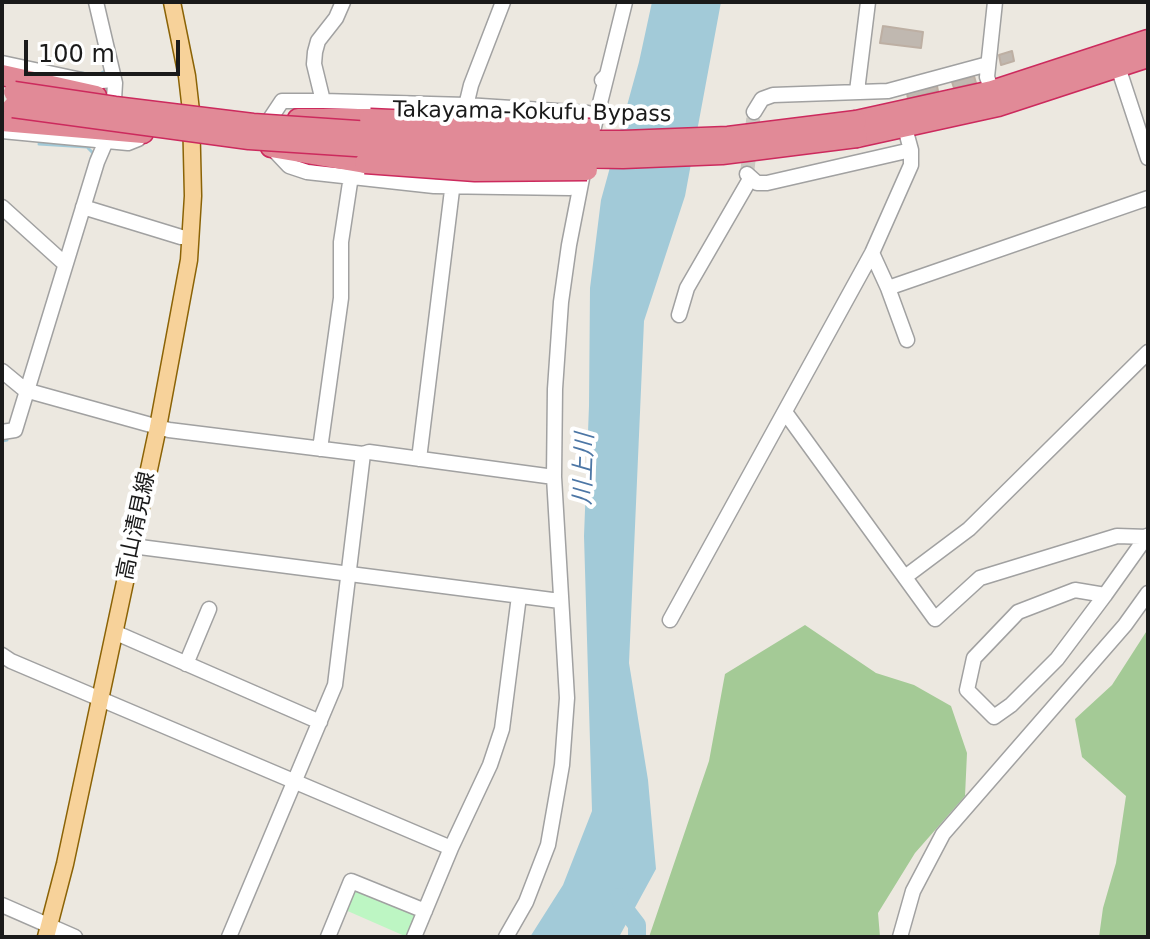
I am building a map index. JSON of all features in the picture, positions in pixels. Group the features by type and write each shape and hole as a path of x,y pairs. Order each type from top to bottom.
{"highway":[{"name":"Takayama-Kokufu Bypass","path":"6,98 295,128 505,141 568,150 722,154 857,129 992,91 1148,40"},
{"name":"Takayama-Kokufu Bypass","path":"568,150 728,137 905,128 998,106 1148,57"},
{"path":"6,98 113,90 191,111 270,119 370,119 675,131 857,129"},
{"path":"6,98 139,133 270,147 358,170 567,171 722,154"}],"main road":[{"name":"高山清見線","path":"48,932 158,427 189,260 193,196 191,111 172,2"}],"street":[{"path":"96,2 113,90"},
{"path":"323,101 314,64 315,52 318,41 336,18 343,2"},
{"path":"419,459 452,188 466,105 503,2"},
{"path":"506,937 540,869 559,788 567,698 554,477 558,338 578,195 625,2"},
{"path":"857,91 868,2"},
{"path":"992,91 987,77 995,2"},
{"path":"2,63 91,82 113,90"},
{"path":"754,112 762,99 773,95 888,91 988,64"},
{"path":"1118,67 1148,158"},
{"path":"569,245 563,236 570,188 588,113 599,83 607,75"},
{"path":"270,119 282,101 466,105 588,113"},
{"path":"670,620 872,253 911,165 911,150 905,128"},
{"path":"2,131 134,142 139,133"},
{"path":"2,432 15,430 62,261 106,141"},
{"path":"679,315 687,288 749,176 757,183 767,183 911,150"},
{"path":"320,449 341,298 341,242 358,170 452,188 570,188"},
{"path":"888,288 1148,198"},
{"path":"2,207 62,261"},
{"path":"83,207 181,237"},
{"path":"872,253 907,340"},
{"path":"905,577 969,529 1148,352"},
{"path":"2,371 24,389 158,427 554,477"},
{"path":"785,412 935,619 980,578 1117,536 1147,537"},
{"path":"229,937 335,685 363,454"},
{"path":"1105,595 1075,590 1018,612 974,658 967,690 994,717 1011,705 1057,659 1105,595 1147,537"},
{"path":"132,546 560,601"},
{"path":"900,937 913,891 943,834 1125,625 1148,593"},
{"path":"414,937 502,729 519,596"},
{"path":"186,664 209,609"},
{"path":"114,632 320,722"},
{"path":"2,675 6,658 451,848"},
{"path":"328,937 351,881 425,911"},
{"path":"2,905 48,932 75,937"}],"green space":[{"path":"805,625 876,673 914,685 951,706 967,753 965,796 915,853 878,913 880,937 649,937 709,761 725,674"},
{"path":"1148,629 1148,937 1099,937 1103,908 1116,863 1126,796 1082,757 1075,719 1112,685"},
{"path":"358,886 415,911 418,916 407,937 343,909 352,890"}],"water":[{"path":"652,2 721,2 685,196 644,321 629,663 648,780 656,869 619,937 530,937 563,885 592,811 584,536 590,288 601,200"}],"building":[{"path":"883,26 923,32 921,48 880,43"},
{"path":"1012,51 1014,61 1001,65 999,55"},
{"path":"974,76 976,83 954,88 952,82"},
{"path":"937,86 938,91 908,99 907,93"}],"waterway":[{"path":"81,73 98,75 105,68"},
{"path":"39,144 87,147 93,153 91,158"},
{"path":"2,441 7,440"},
{"path":"619,897 637,925 637,937"}],"tunnel":[{"path":"747,174 754,112"}],"water label":[{"name":"川上川","path":"585,469"}]}
